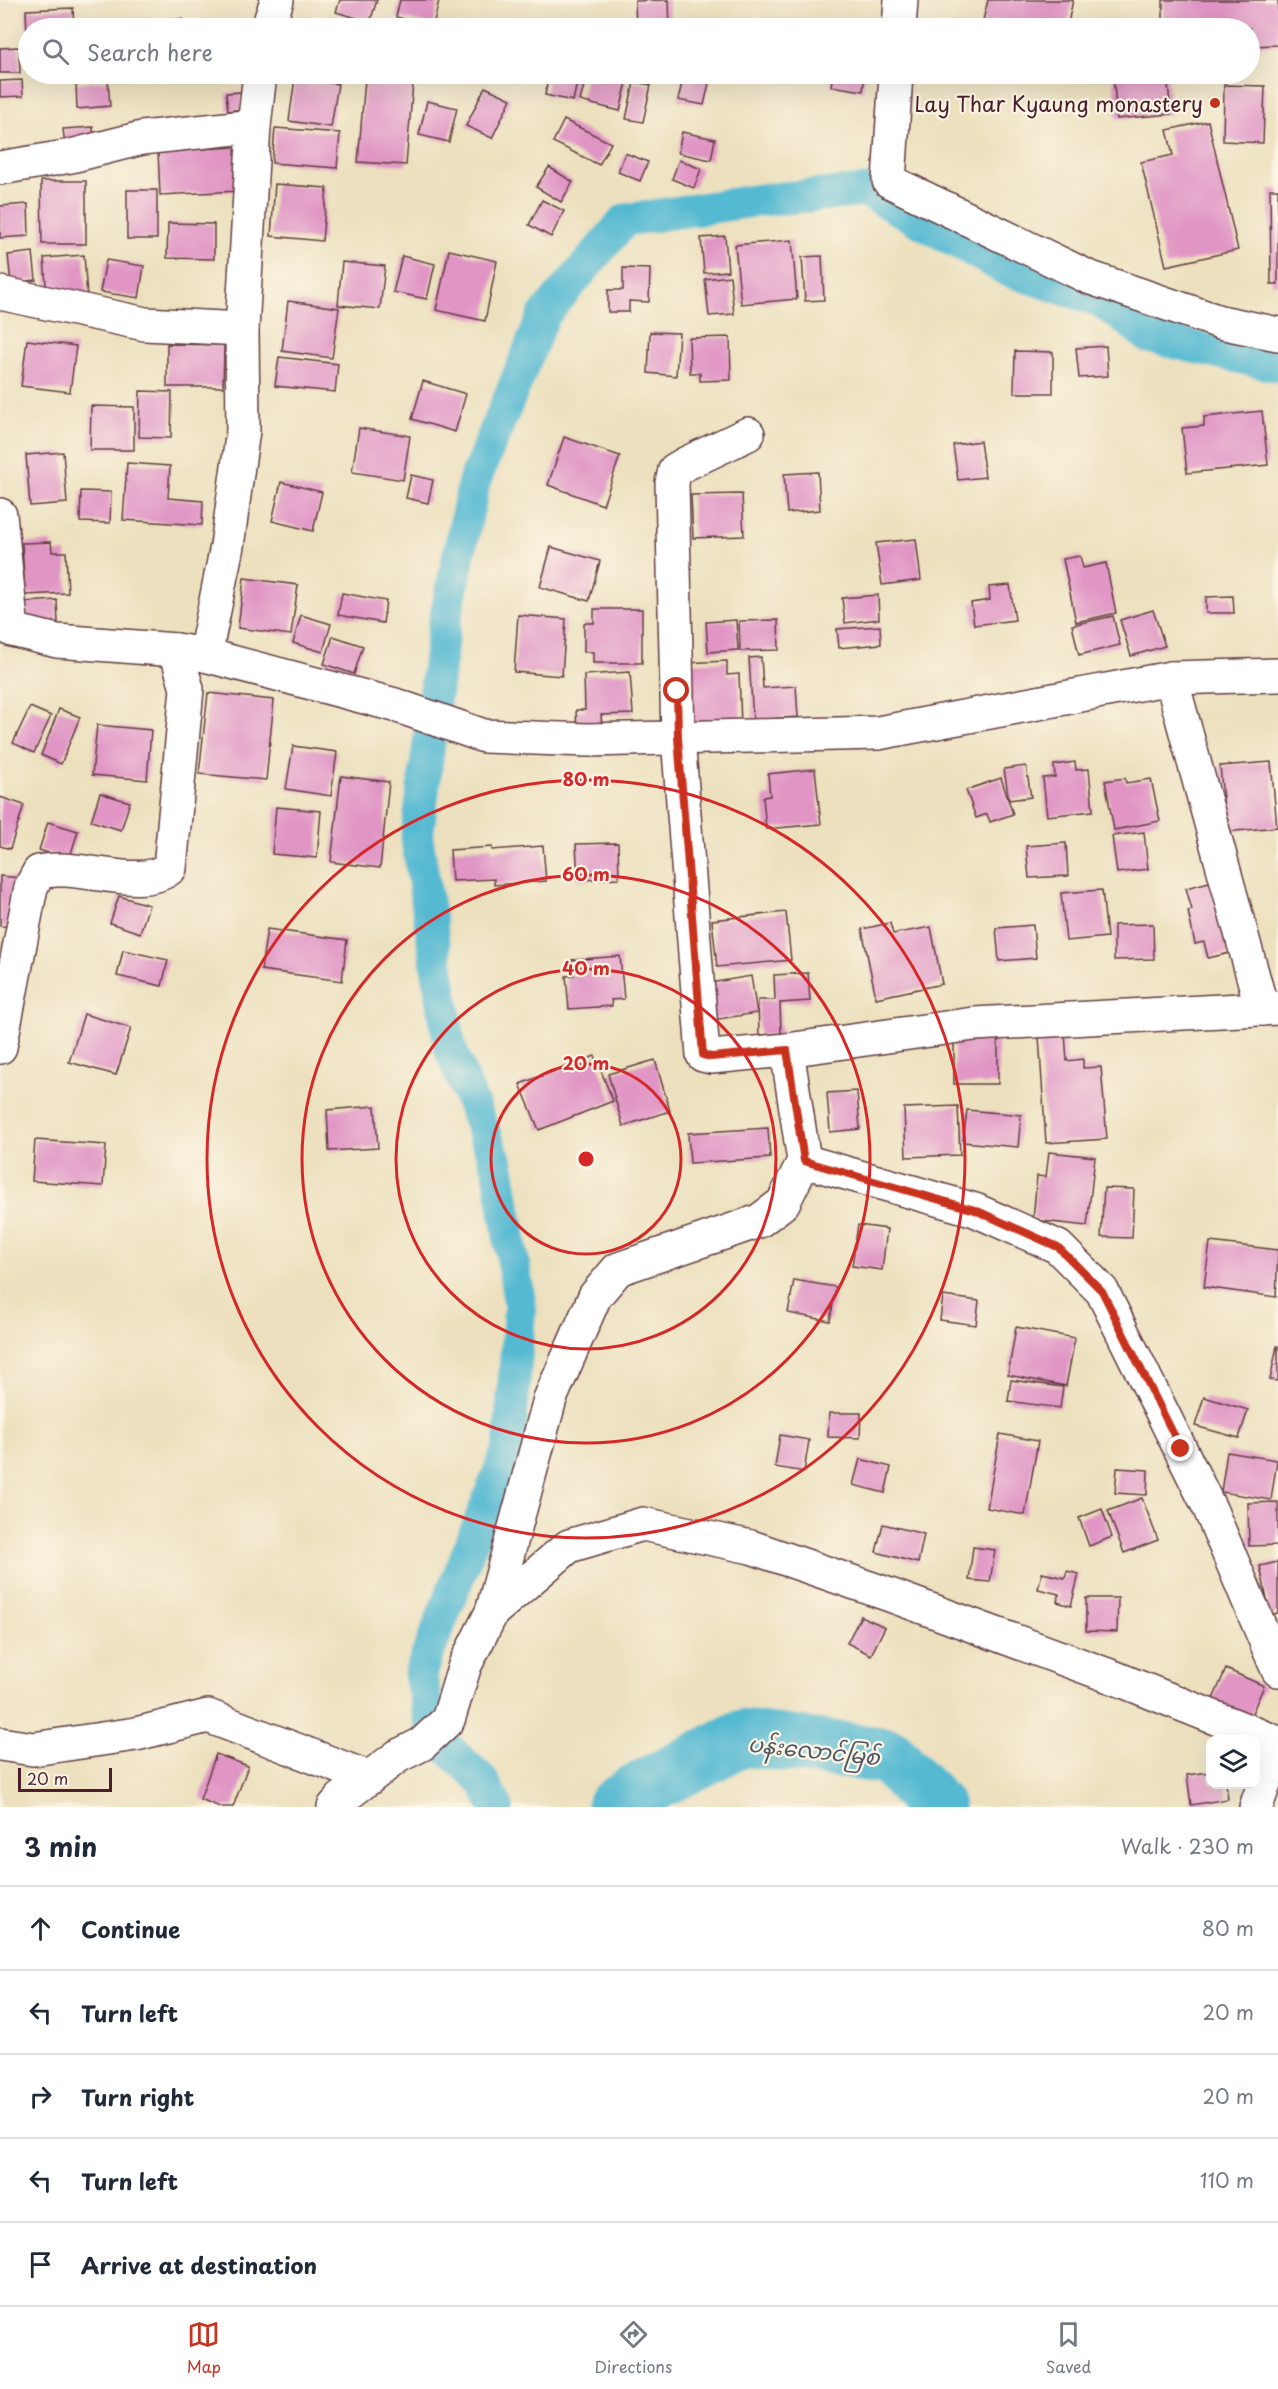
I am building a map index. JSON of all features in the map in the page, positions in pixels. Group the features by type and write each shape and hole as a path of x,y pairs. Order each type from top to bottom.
{"street":[{"path":"271,18 277,0"},
{"path":"900,18 901,0"},
{"path":"0,1047 31,886 39,872 54,868 145,878 161,875 170,868 190,652 227,546 243,430 242,329 254,126 259,84"},
{"path":"895,84 890,181 1088,277 1220,322 1278,334"},
{"path":"0,168 71,156 142,138 254,126"},
{"path":"0,293 145,324 242,329"},
{"path":"748,434 685,464 675,470 674,477 678,738 703,1055 711,1057 787,1050 975,1024 1270,1008 1171,678"},
{"path":"0,515 12,630 57,641 190,652 395,705 484,736 588,740 878,733 1171,678 1278,675"},
{"path":"334,1807 341,1799 398,1756 422,1744 448,1720 465,1665 492,1612 550,1400 594,1296 618,1269 759,1221 783,1203 804,1161 787,1050"},
{"path":"804,1161 975,1210 1058,1247 1102,1291 1210,1509 1278,1670"},
{"path":"492,1612 569,1546 643,1524 751,1547 890,1595 1118,1679 1278,1743 1256,1807"},
{"path":"0,1744 33,1749 136,1734 208,1716 369,1778"}],"building":[{"path":"340,0 377,0 371,18 356,18 336,12"},
{"path":"400,0 439,0 435,18 396,17"},
{"path":"669,0 670,18 636,18 635,1"},
{"path":"988,0 1073,0 1069,18 984,18"},
{"path":"1163,0 1278,0 1278,45 1260,46 1260,18 1163,18"},
{"path":"73,8 74,18 26,18 26,10"},
{"path":"18,47 18,73 0,73 0,48"},
{"path":"18,80 18,84 22,84 23,96 0,97 0,81"},
{"path":"76,84 108,84 110,106 77,109"},
{"path":"294,84 338,84 331,127 289,121"},
{"path":"365,84 413,84 406,165 358,162"},
{"path":"547,84 577,84 573,101 545,95"},
{"path":"584,84 627,84 620,111 580,101"},
{"path":"634,84 651,85 643,122 626,119"},
{"path":"682,84 709,84 704,105 678,100"},
{"path":"831,84 864,84 863,91 831,86"},
{"path":"1114,84 1168,84 1171,114 1117,119"},
{"path":"1224,85 1265,86 1263,143 1223,141"},
{"path":"485,87 511,99 492,138 466,126"},
{"path":"241,92 242,109 228,111 226,93"},
{"path":"427,101 457,108 449,142 419,135"},
{"path":"564,120 611,143 599,165 553,142"},
{"path":"1208,121 1238,250 1166,266 1141,162 1173,155 1167,130"},
{"path":"93,127 94,142 65,145 63,129"},
{"path":"275,128 340,133 337,168 272,163"},
{"path":"682,132 715,139 711,160 678,153"},
{"path":"238,147 239,191 160,195 158,151"},
{"path":"625,153 648,162 640,181 618,172"},
{"path":"679,160 701,169 694,188 672,179"},
{"path":"549,167 573,182 561,202 536,187"},
{"path":"41,181 86,181 86,244 42,244"},
{"path":"275,184 327,188 322,241 271,236"},
{"path":"1270,189 1278,189 1278,284 1271,284"},
{"path":"127,190 157,190 157,239 127,239"},
{"path":"542,200 564,211 551,237 529,225"},
{"path":"28,204 29,236 0,238 0,206"},
{"path":"168,223 214,224 214,259 167,258"},
{"path":"725,236 728,271 704,273 701,238"},
{"path":"792,240 797,299 741,304 735,245"},
{"path":"449,250 497,261 485,321 436,310"},
{"path":"33,252 36,280 11,283 8,255"},
{"path":"84,255 87,296 47,298 44,258"},
{"path":"402,256 435,264 427,299 393,292"},
{"path":"822,256 824,300 805,301 802,257"},
{"path":"106,260 144,266 139,298 100,292"},
{"path":"342,262 385,266 380,309 338,305"},
{"path":"623,268 650,269 649,302 629,301 629,312 608,312 608,290 623,290"},
{"path":"730,276 734,314 709,316 705,279"},
{"path":"288,301 339,308 332,358 282,351"},
{"path":"650,332 679,333 676,376 648,373"},
{"path":"730,337 731,380 700,381 700,373 690,373 689,338"},
{"path":"27,340 76,346 70,392 21,386"},
{"path":"167,344 224,345 223,387 167,387"},
{"path":"1106,346 1108,376 1079,378 1076,348"},
{"path":"1015,351 1053,352 1053,393 1014,393"},
{"path":"279,357 338,364 335,392 275,386"},
{"path":"423,381 466,394 455,432 412,419"},
{"path":"140,391 172,392 171,438 139,437"},
{"path":"91,406 134,407 134,450 90,450"},
{"path":"1262,411 1268,465 1187,473 1182,428 1204,426 1204,417"},
{"path":"359,428 410,436 403,480 352,472"},
{"path":"564,437 620,456 603,505 548,485"},
{"path":"980,441 985,477 958,480 953,445"},
{"path":"63,452 67,503 30,506 26,455"},
{"path":"127,463 170,466 168,498 203,501 202,525 123,520"},
{"path":"818,472 820,510 787,513 784,474"},
{"path":"411,475 433,480 428,503 406,498"},
{"path":"281,482 322,492 313,531 272,521"},
{"path":"81,491 111,492 110,523 80,522"},
{"path":"742,494 744,536 693,538 691,495"},
{"path":"916,539 921,580 882,585 876,543"},
{"path":"51,542 52,552 66,552 68,593 25,595 22,543"},
{"path":"551,547 600,561 589,601 540,587"},
{"path":"1080,556 1083,568 1106,563 1116,613 1076,622 1063,559"},
{"path":"244,578 298,585 291,635 238,628"},
{"path":"1010,585 1015,620 974,625 971,603 990,600 989,587"},
{"path":"342,593 386,601 383,623 338,615"},
{"path":"878,595 879,619 845,623 842,598"},
{"path":"1233,596 1234,613 1206,613 1206,597"},
{"path":"57,600 58,622 26,624 25,602"},
{"path":"594,609 642,609 642,663 593,663 593,652 584,652 584,623 594,623"},
{"path":"1153,610 1165,646 1131,656 1120,620"},
{"path":"301,615 331,624 323,652 293,643"},
{"path":"518,615 566,619 562,676 514,672"},
{"path":"1113,616 1120,645 1079,655 1072,625"},
{"path":"736,620 738,650 708,652 706,622"},
{"path":"778,620 779,650 740,651 739,621"},
{"path":"880,626 881,644 839,648 837,629"},
{"path":"333,636 363,646 354,674 324,664"},
{"path":"761,657 763,688 796,686 798,717 753,720 749,658"},
{"path":"727,661 727,675 739,674 741,725 687,728 684,663"},
{"path":"630,672 633,714 601,715 602,729 577,731 576,710 585,710 584,675"},
{"path":"208,693 274,700 266,780 199,774"},
{"path":"30,707 51,716 34,753 13,743"},
{"path":"59,709 80,717 61,764 41,755"},
{"path":"97,725 151,730 147,780 92,775"},
{"path":"293,746 337,752 331,796 286,789"},
{"path":"1075,762 1076,770 1089,769 1093,811 1047,816 1043,778 1055,777 1054,765"},
{"path":"1271,762 1277,827 1226,832 1220,766"},
{"path":"1026,766 1031,797 1009,800 1004,769"},
{"path":"815,769 821,824 766,829 763,797 770,796 768,774"},
{"path":"341,776 389,782 380,868 331,862"},
{"path":"1001,778 1013,814 990,822 987,814 976,818 966,790"},
{"path":"1125,778 1126,783 1151,779 1160,821 1114,830 1105,781"},
{"path":"100,793 130,802 121,830 91,821"},
{"path":"0,797 24,805 10,849 0,846"},
{"path":"276,807 321,811 317,858 272,854"},
{"path":"48,822 78,831 69,860 39,850"},
{"path":"1144,832 1148,869 1117,873 1112,836"},
{"path":"618,843 619,878 578,880 576,844"},
{"path":"1066,843 1068,876 1029,878 1026,846"},
{"path":"543,846 546,881 494,885 494,879 452,881 450,850 492,847 492,850"},
{"path":"0,876 20,878 15,927 0,926"},
{"path":"1225,878 1243,950 1208,958 1204,942 1195,944 1188,911 1192,910 1186,888"},
{"path":"1102,890 1107,937 1066,941 1061,893"},
{"path":"119,896 149,905 140,933 110,923"},
{"path":"786,912 791,960 717,967 712,920"},
{"path":"890,923 893,934 931,927 942,984 876,998 862,929"},
{"path":"1153,924 1154,959 1114,960 1114,925"},
{"path":"1033,925 1036,958 999,961 996,928"},
{"path":"267,929 347,940 342,981 261,970"},
{"path":"123,950 168,960 162,986 117,976"},
{"path":"620,956 624,999 611,1000 612,1006 569,1009 566,976 574,975 572,960"},
{"path":"808,973 810,1001 780,1003 781,1035 759,1035 758,1000 775,1000 774,975"},
{"path":"751,976 757,1013 713,1020 709,983"},
{"path":"84,1014 131,1028 116,1075 69,1062"},
{"path":"1064,1019 1067,1061 1083,1059 1083,1068 1101,1067 1107,1139 1046,1143 1038,1021"},
{"path":"954,1030 998,1030 998,1084 954,1084"},
{"path":"595,1056 613,1101 539,1130 520,1084"},
{"path":"655,1060 670,1111 623,1126 608,1074"},
{"path":"857,1091 860,1129 830,1132 827,1093"},
{"path":"375,1106 378,1148 329,1151 327,1110"},
{"path":"958,1106 960,1155 906,1157 904,1108"},
{"path":"967,1110 1021,1115 1018,1147 963,1142"},
{"path":"768,1128 770,1158 690,1163 688,1133"},
{"path":"35,1140 106,1145 103,1186 32,1181"},
{"path":"1049,1152 1095,1157 1087,1226 1033,1220 1037,1176 1046,1177"},
{"path":"1104,1188 1134,1189 1132,1238 1101,1237"},
{"path":"858,1225 887,1229 882,1270 852,1266"},
{"path":"1210,1242 1278,1250 1276,1297 1204,1287"},
{"path":"794,1280 836,1287 830,1321 788,1313"},
{"path":"943,1296 979,1301 976,1325 940,1320"},
{"path":"1016,1327 1075,1338 1066,1386 1008,1375"},
{"path":"1278,1346 1278,1381 1270,1380"},
{"path":"1011,1380 1063,1387 1060,1408 1008,1401"},
{"path":"1204,1397 1248,1410 1239,1438 1195,1426"},
{"path":"829,1413 861,1413 860,1438 828,1437"},
{"path":"1000,1434 1038,1441 1025,1515 987,1508"},
{"path":"780,1435 809,1440 804,1472 775,1467"},
{"path":"1227,1452 1277,1460 1271,1500 1221,1492"},
{"path":"860,1459 891,1467 885,1493 853,1485"},
{"path":"1117,1468 1148,1470 1147,1495 1115,1493"},
{"path":"1142,1498 1158,1540 1124,1553 1108,1511"},
{"path":"1278,1502 1278,1545 1249,1546 1248,1503"},
{"path":"1102,1509 1112,1537 1089,1546 1079,1518"},
{"path":"883,1524 924,1534 918,1563 876,1552"},
{"path":"973,1547 995,1550 990,1582 969,1580"},
{"path":"1278,1562 1278,1613 1270,1615 1260,1566"},
{"path":"1067,1571 1079,1574 1071,1606 1057,1602 1059,1594 1038,1589 1042,1573 1065,1578"},
{"path":"1086,1598 1118,1598 1117,1632 1086,1631"},
{"path":"861,1616 885,1627 871,1655 847,1643"},
{"path":"1226,1669 1264,1686 1248,1722 1210,1706"},
{"path":"216,1754 248,1766 233,1807 220,1807 200,1799"},
{"path":"1206,1773 1206,1789 1227,1789 1228,1799 1191,1805 1187,1775"}],"waterway":[{"path":"497,1807 481,1779 433,1735 420,1674 509,1447 520,1305 498,1167 450,1048 417,838 444,625 474,482 544,315 625,220 760,200 866,191 1007,270 1101,301 1149,337 1278,366"},
{"name":"ပန်းလောင်မြစ်","path":"615,1807 634,1793 742,1738 889,1756 936,1807"}],"place":[{"name":"Lay Thar Kyaung monastery","path":"1215,103"}],"route":[{"path":"677,691 678,738 703,1055 711,1057 787,1050 804,1161 975,1210 1058,1247 1102,1291 1181,1449"}]}
